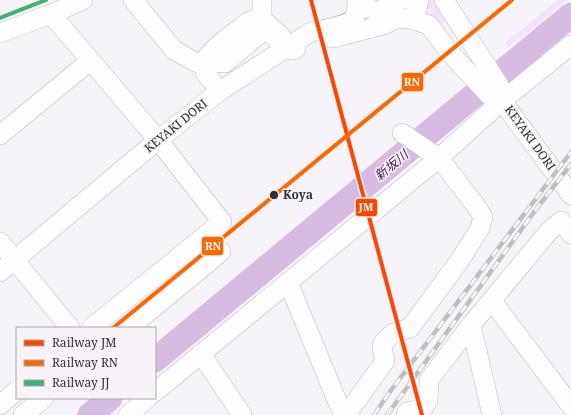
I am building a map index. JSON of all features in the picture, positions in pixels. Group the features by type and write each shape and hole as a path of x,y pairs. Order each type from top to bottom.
{"street":[{"path":"0,33 83,0"},
{"path":"132,0 174,50 195,62 206,59 248,22 255,19 262,19"},
{"path":"262,0 262,19 286,47"},
{"path":"358,0 367,8 403,12 417,9 420,0"},
{"name":"KEYAKI DORI","path":"0,272 158,140 220,91 311,32 349,22 354,17 358,0"},
{"path":"388,0 403,12 428,25 449,52 491,87"},
{"name":"KEYAKI DORI","path":"444,0 468,36 491,87 571,195"},
{"path":"206,59 213,62 224,63 262,32 272,34 286,47 292,50 383,25 403,12"},
{"path":"51,14 158,140 222,222 92,327"},
{"path":"156,391 439,158 491,87 571,45"},
{"path":"206,59 206,74 220,91"},
{"path":"0,135 90,61"},
{"path":"288,282 335,396 345,415 384,361 383,343 393,333 410,328 460,260 480,228 483,217 439,158 402,132"},
{"path":"406,415 408,412 422,409 428,401 429,380 471,325 550,230 566,228"},
{"path":"0,242 69,327"},
{"path":"130,327 221,252"},
{"path":"492,301 571,406"},
{"path":"471,325 492,415"},
{"path":"201,354 242,415"},
{"path":"0,405 16,391"},
{"path":"23,415 43,399"},
{"path":"128,415 147,399"}],"shaded area":[{"path":"426,0 435,0 447,20 436,27 425,17"},
{"path":"557,0 567,0 509,47 505,43"}],"waterway":[{"name":"新坂川","path":"156,359 571,15"},
{"name":"新坂川","path":"90,415 109,399"}],"railway":[{"path":"374,415 571,152"},
{"path":"387,415 537,208 571,164"}],"rail line":[{"name":"JJ","path":"0,18 46,0"},
{"name":"JM","path":"311,0 422,415"},
{"name":"RN","path":"114,327 512,0"}],"place":[{"name":"Koya","path":"274,195"}]}
